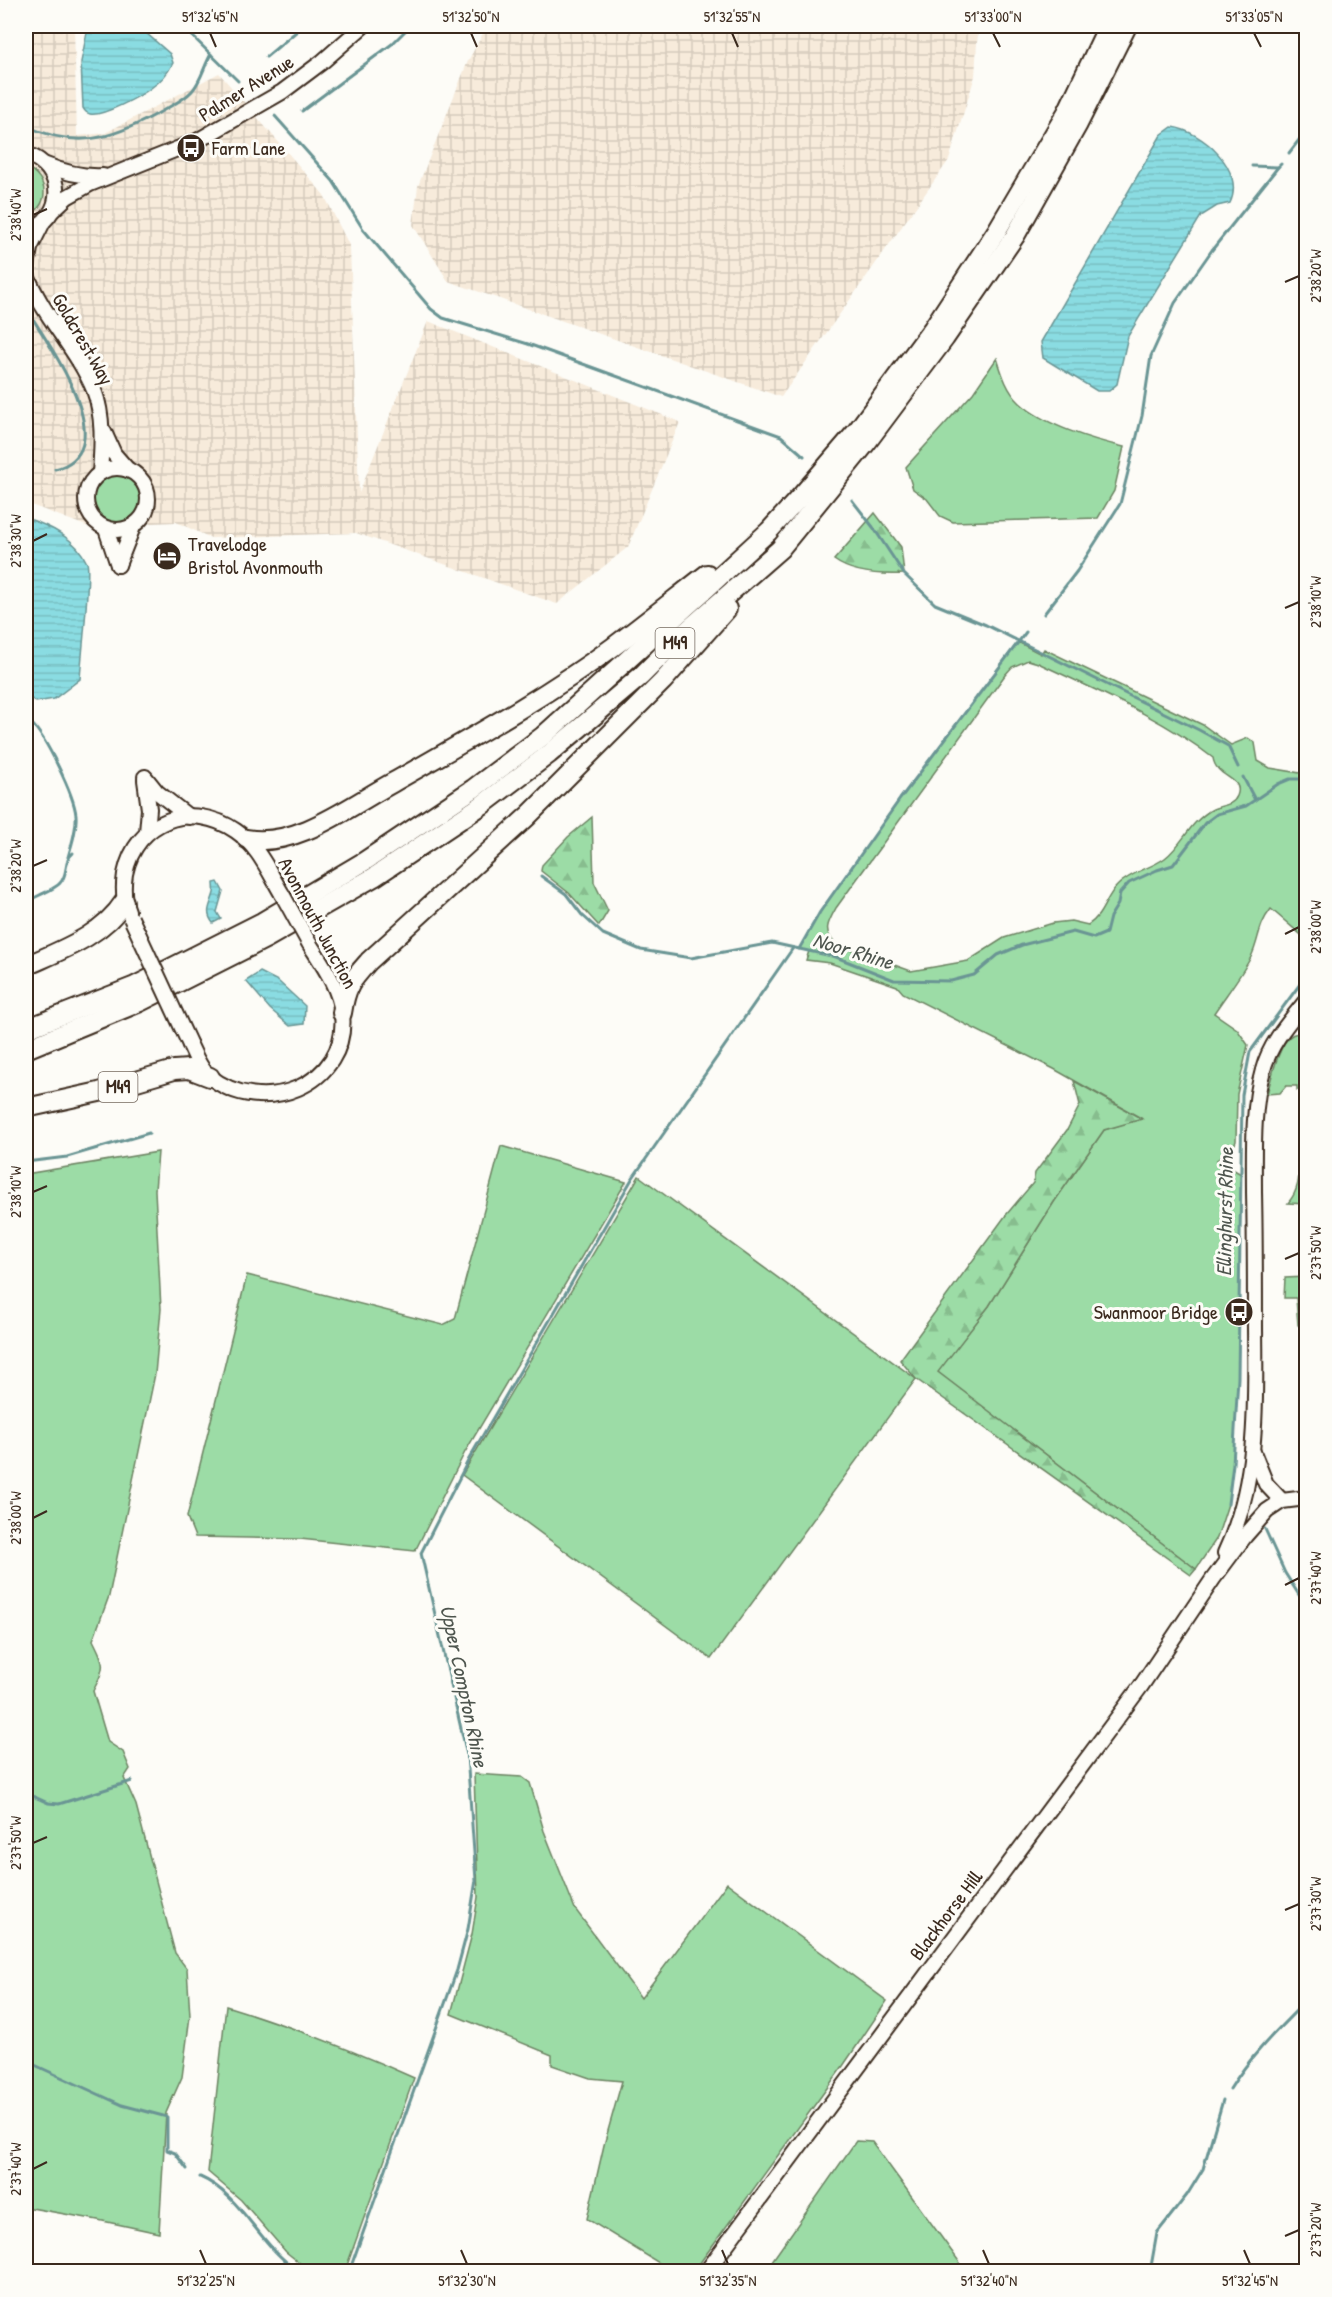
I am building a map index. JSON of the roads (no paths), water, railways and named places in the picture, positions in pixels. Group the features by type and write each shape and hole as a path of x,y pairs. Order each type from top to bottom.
{"highway":[{"name":"M49","path":"26,1029 133,987 262,922 365,861 473,789 563,719 769,531 856,432 926,338 996,232 1066,112 1108,26"},
{"name":"M49","path":"342,1013 345,992 352,979 528,816 663,681 780,549 896,404 945,338 1015,236 1078,124 1127,26"},
{"name":"M49","path":"247,839 262,842 278,840 312,827 510,715 612,648 801,496"},
{"name":"M49","path":"26,1049 150,997 267,938 374,877 482,805 549,754 641,676 683,634 780,549"},
{"path":"26,966 88,936 127,910"},
{"name":"M49","path":"26,1107 99,1092 174,1070 189,1069 210,1077"}],"street":[{"name":"Palmer Avenue","path":"48,216 67,197 105,176 128,170 197,141 282,92 322,62 363,26"},
{"name":"Palmer Avenue","path":"26,154 60,171 78,175 105,176"},
{"path":"26,231 48,216 56,199 56,186 45,164"},
{"name":"Goldcrest Way","path":"48,216 36,233 30,248 26,273 39,302 94,391 101,427 100,473"},
{"name":"Goldcrest Way","path":"101,427 114,454 128,470"},
{"path":"106,529 124,530 133,526 144,515 148,505 148,494 144,484 137,476 128,470 109,469 100,473 89,486 86,504 94,520 106,529 118,565 133,526"},
{"path":"147,832 149,809 145,777 158,792 189,817"},
{"name":"Avonmouth Junction","path":"189,817 209,819 224,824 247,839 282,894 338,994 342,1013 338,1046 316,1078 290,1093 251,1095 231,1089 202,1070 127,910 124,882 127,865 134,849 147,832 158,824 173,818 189,817"},
{"path":"1213,1579 1236,1531 1253,1451 1256,1373 1254,1168 1257,1102 1263,1069 1277,1037 1306,1001"},
{"path":"1253,1451 1266,1484 1282,1501"},
{"path":"1213,1579 1267,1511 1282,1501 1306,1498"},
{"name":"Blackhorse Hill","path":"706,2271 1141,1686 1213,1579"}],"water":[{"path":"84,26 138,26 170,54 173,63 161,80 139,96 103,112 87,113 83,108 81,62 87,32"},
{"path":"1172,127 1196,136 1218,154 1232,178 1233,190 1230,203 1217,206 1201,216 1128,336 1117,384 1109,391 1097,391 1043,358 1041,342 1161,135"},
{"path":"26,518 53,529 69,540 82,554 88,570 80,679 54,699 36,702 26,695"},
{"path":"218,882 223,891 217,912 221,919 213,923 209,912 214,883"},
{"path":"260,972 278,981 305,1006 304,1024 290,1026 270,1009 246,981"}],"waterway":[{"path":"182,26 238,81"},
{"path":"266,57 303,26"},
{"path":"302,111 392,44 410,26"},
{"path":"26,126 44,133 77,139 93,138 123,130 157,114 188,95 198,83 211,54"},
{"path":"275,116 333,181 363,229 431,309 443,318 528,344 781,436 804,456"},
{"path":"1289,153 1306,131"},
{"path":"1252,166 1278,167 1281,164"},
{"path":"1044,614 1077,571 1120,504 1142,416 1151,356 1175,303 1212,250 1278,167"},
{"path":"26,308 63,368 83,418 84,440 75,458 55,469"},
{"path":"852,500 904,574 935,604 986,625 1199,730 1228,746 1238,767"},
{"path":"799,949 820,912 900,799 1026,632"},
{"path":"31,723 51,753 74,806 76,825 68,857"},
{"path":"1243,777 1255,800"},
{"name":"Noor Rhine","path":"541,876 566,894 582,915 603,934 641,950 691,958 772,943 836,957 894,980 951,981 974,975 998,955 1022,945 1073,932 1094,938 1106,933 1120,893 1129,883 1173,865 1205,823 1217,814 1246,806 1278,784 1290,779 1306,779"},
{"path":"26,902 60,883 68,860 73,853"},
{"name":"Upper Compton Rhine","path":"349,2272 457,1970 468,1929 476,1880 467,1755 421,1553 469,1459 632,1179 793,948"},
{"name":"Ellinghurst Rhine","path":"1228,1504 1233,1464 1238,1378 1242,1095 1250,1052 1306,976"},
{"path":"26,1162 67,1157 149,1133"},
{"path":"1265,1529 1285,1573 1306,1606"},
{"path":"26,1793 48,1803 59,1804 132,1781"},
{"path":"1230,2089 1256,2054 1306,2001"},
{"path":"26,2061 122,2105 167,2117 167,2150 175,2153 187,2169"},
{"path":"1150,2272 1157,2233 1187,2195 1203,2169 1223,2100"},
{"path":"200,2177 231,2199 273,2249 297,2272"}],"place":[{"name":"Farm Lane","path":"191,148"},
{"name":"Travelodge Bristol Avonmouth","path":"167,556"},
{"name":"Swanmoor Bridge","path":"1239,1312"}]}
